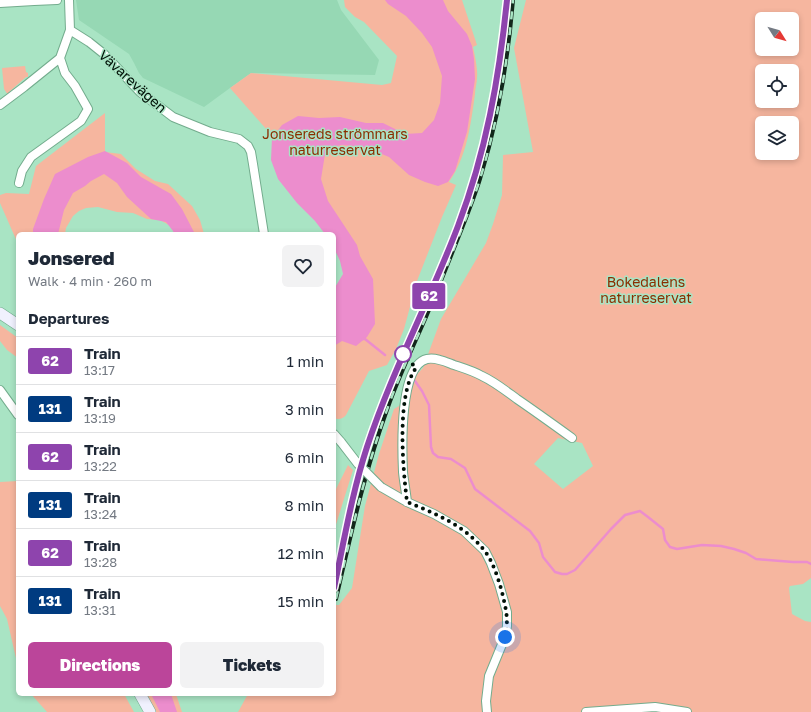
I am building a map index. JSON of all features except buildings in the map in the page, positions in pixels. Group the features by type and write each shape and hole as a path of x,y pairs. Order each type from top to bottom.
{"street":[{"path":"0,3 34,0 57,0"},
{"path":"0,105 60,58 70,30 69,0"},
{"name":"Vävarevägen","path":"70,30 104,54 140,92 173,117 210,132 239,139 248,146 254,164 264,232"},
{"path":"19,183 22,171 31,157 81,121 88,109 75,86 65,73 60,58"},
{"path":"0,313 16,324"},
{"path":"407,502 403,472 404,409 412,374 421,362 426,359 432,358 442,360 481,375 572,438"},
{"path":"0,390 16,412"},
{"path":"336,436 358,464 381,487 407,502 464,530 485,551 500,584 507,612 505,637 489,676 486,701 487,712"},
{"path":"141,696 150,712"},
{"path":"586,712 655,707 687,712"}],"shaded area":[{"path":"76,0 337,0 341,10 379,60 375,75 251,73 204,107 143,78 129,54 79,20"},
{"path":"385,0 443,0 448,11 467,34 472,46 475,79 467,132 455,171 448,182 438,186 409,175 389,157 365,147 342,145 326,148 321,179 328,201 357,245 360,256 373,279 375,324 367,337 356,346 342,341 336,345 336,286 343,274 336,252 336,232 323,232 297,203 278,179 271,160 272,138 282,125 298,116 319,118 340,117 366,123 383,123 405,134 422,133 434,120 440,103 442,76 432,47 422,33 406,16 388,4"},
{"path":"105,151 127,163 141,177 171,194 182,209 194,232 173,232 166,222 151,219 127,197 117,183 104,174 73,193 64,210 58,232 33,232 44,199 55,174 88,157"},
{"path":"152,696 172,696 177,712 160,712"}],"green space":[{"name":"Jonsereds strömmars naturreservat","path":"344,0 462,0 477,45 473,47 477,82 472,116 464,151 449,182 456,185 417,281 404,329 396,349 387,365 369,371 346,415 339,419 336,418 336,292 349,281 336,240 336,232 333,232 275,139 230,88 251,73 382,85 391,83 397,56 364,22 355,17 345,7"},
{"name":"Bokedalens naturreservat","path":"526,0 811,0 811,578 803,584 790,586 789,588 792,614 805,621 811,622 811,712 238,712 247,696 336,696 336,605 339,605 352,588 365,506 379,454 394,409 399,406 417,374 423,368 441,319 486,243 502,195 503,155 533,152 514,48","holes":["558,438 582,443 593,466 563,489 534,464"]},
{"path":"25,66 28,77 26,77 9,92 10,93 8,95 4,89 2,68"},
{"path":"105,113 105,152 121,154 136,169 155,181 168,184 192,206 200,220 203,232 175,232 174,228 160,220 147,219 133,213 117,212 98,207 86,208 79,211 73,216 65,232 16,232 16,239 0,203 0,195 6,193 29,194 36,166"},
{"path":"0,325 16,337 16,357 7,350 0,341"},
{"path":"348,465 353,470 336,525 336,489"},
{"path":"16,481 16,658 7,619 0,606 0,482"},
{"path":"33,696 125,696 134,712 47,712"},
{"path":"147,696 177,696 182,712 156,712"}],"waterway":[{"path":"363,339 385,355"},
{"path":"415,381 429,405 431,447 433,453 438,457 451,459 465,468 475,489 530,531 539,543 543,557 555,572 567,574 575,570 625,515 640,511 663,529 665,540 670,547 677,549 702,545 721,546 746,553 756,559 807,562 811,564"}],"railway":[{"path":"336,599 359,502 372,454 388,407 426,317 472,203 480,179 497,113 508,46 513,0"},
{"path":"490,117 499,69 504,30"},
{"path":"424,307 438,274"},
{"path":"358,479 367,447 380,411"}],"train":[{"name":"62","path":"336,578 344,539 367,447 387,392 448,251 475,176 489,123 499,69 507,0"}],"route":[{"path":"403,354 416,368 410,379 404,409 403,472 407,502 422,508 464,530 485,551 500,584 507,612 505,637"}]}
